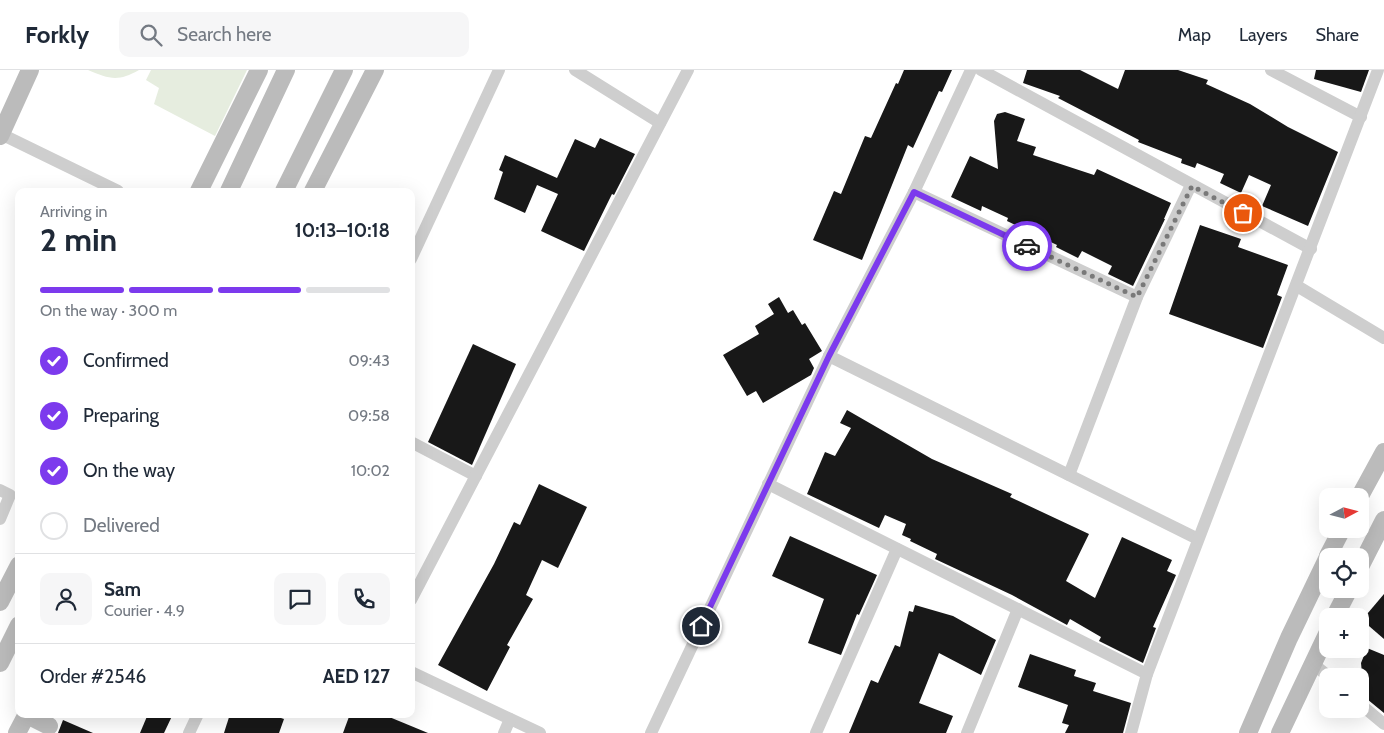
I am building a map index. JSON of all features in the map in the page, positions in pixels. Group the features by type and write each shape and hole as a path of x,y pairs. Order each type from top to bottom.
{"main road":[{"path":"0,135 30,70"},
{"path":"200,188 259,70"},
{"path":"230,188 286,70"},
{"path":"287,186 344,70"},
{"path":"315,188 375,70"},
{"path":"1364,488 1384,452"},
{"path":"1369,555 1380,540 1384,520"},
{"path":"0,602 15,573"},
{"path":"1248,733 1289,638 1319,576"},
{"path":"0,663 15,632"},
{"path":"1280,733 1319,649"},
{"path":"18,733 25,718"},
{"path":"36,718 50,724"}],"street":[{"path":"415,251 500,70"},
{"path":"575,70 660,123"},
{"path":"415,592 688,70"},
{"path":"651,733 829,356 914,192 971,70"},
{"path":"981,70 1311,249"},
{"path":"1271,70 1361,118"},
{"path":"1131,733 1147,674 1297,286 1378,70"},
{"path":"0,135 112,188"},
{"path":"1069,475 1137,297 1192,186"},
{"path":"914,192 1137,297"},
{"path":"1297,286 1384,338"},
{"path":"829,356 1198,539"},
{"path":"415,444 476,476"},
{"path":"768,484 1147,674"},
{"path":"0,490 10,495 0,519"},
{"path":"816,733 897,549"},
{"path":"967,733 1018,609"},
{"path":"1312,663 1319,669"},
{"path":"415,674 540,733"},
{"path":"1369,712 1384,724"},
{"path":"189,733 196,718"},
{"path":"504,733 510,719"}],"shaded area":[{"path":"88,70 139,70 132,74 114,78"},
{"path":"151,70 247,70 215,136 154,104 159,88 146,80"}],"building":[{"path":"904,70 952,70 942,92 939,91 913,148 908,145 862,260 813,240 834,191 841,194 865,136 871,138 896,83 898,84"},
{"path":"1027,70 1080,70 1118,89 1125,70 1178,70 1208,80 1206,84 1250,104 1288,127 1338,152 1308,226 1262,206 1271,185 1249,175 1241,193 1220,183 1224,174 1197,163 1195,168 1181,163 1182,159 1138,142 1139,140 1058,98 1060,96 1023,83"},
{"path":"1316,70 1369,70 1361,92 1314,79"},
{"path":"1005,112 1025,119 1017,141 1036,147 1033,155 1094,175 1097,169 1171,203 1133,286 1108,274 1112,266 1082,251 1078,258 1056,247 1057,245 1007,221 1008,218 982,206 981,211 951,197 970,156 998,169 994,121 997,114"},
{"path":"600,138 635,154 614,195 612,194 584,251 541,231 558,194 537,185 525,213 494,199 503,172 499,170 505,155 557,178 575,139 595,148"},
{"path":"1200,225 1241,239 1238,247 1288,265 1277,295 1282,297 1263,348 1169,314"},
{"path":"779,297 788,313 793,310 802,325 805,323 822,351 809,359 814,368 811,375 763,403 756,391 747,396 723,355 759,334 755,326 774,314 768,304"},
{"path":"473,344 516,364 472,465 428,442"},
{"path":"847,410 932,459 1012,494 1010,497 1089,534 1066,581 1095,598 1122,537 1172,560 1167,571 1176,575 1153,627 1156,628 1143,663 1099,641 1101,637 1070,619 1067,625 1012,595 935,559 937,554 902,535 906,524 885,515 879,528 807,494 825,452 835,456 851,428 840,423"},
{"path":"539,484 587,507 558,568 542,560 526,595 533,599 507,645 510,647 487,691 438,665 494,564 514,522 520,525"},
{"path":"790,536 877,575 859,615 857,614 841,655 808,643 824,599 772,576"},
{"path":"1384,594 1384,639 1369,626 1369,612"},
{"path":"915,605 953,616 996,640 981,675 939,653 919,703 953,716 946,733 849,733 871,680 878,683 895,645 900,647 909,611 913,612"},
{"path":"1369,649 1384,655 1384,713 1369,701 1369,668 1361,668 1363,658 1369,658"},
{"path":"1030,654 1076,670 1074,676 1096,683 1093,691 1131,703 1123,733 1065,733 1069,725 1062,723 1068,705 1018,687"},
{"path":"146,718 171,718 164,733 140,733"},
{"path":"229,718 284,719 279,733 224,733"},
{"path":"349,718 392,718 428,733 343,733"},
{"path":"63,720 93,733 58,733"}],"way so far":[{"path":"1027,246 1137,297 1192,186 1243,213"}],"route":[{"path":"701,626 829,356 914,192 1027,246"}]}
